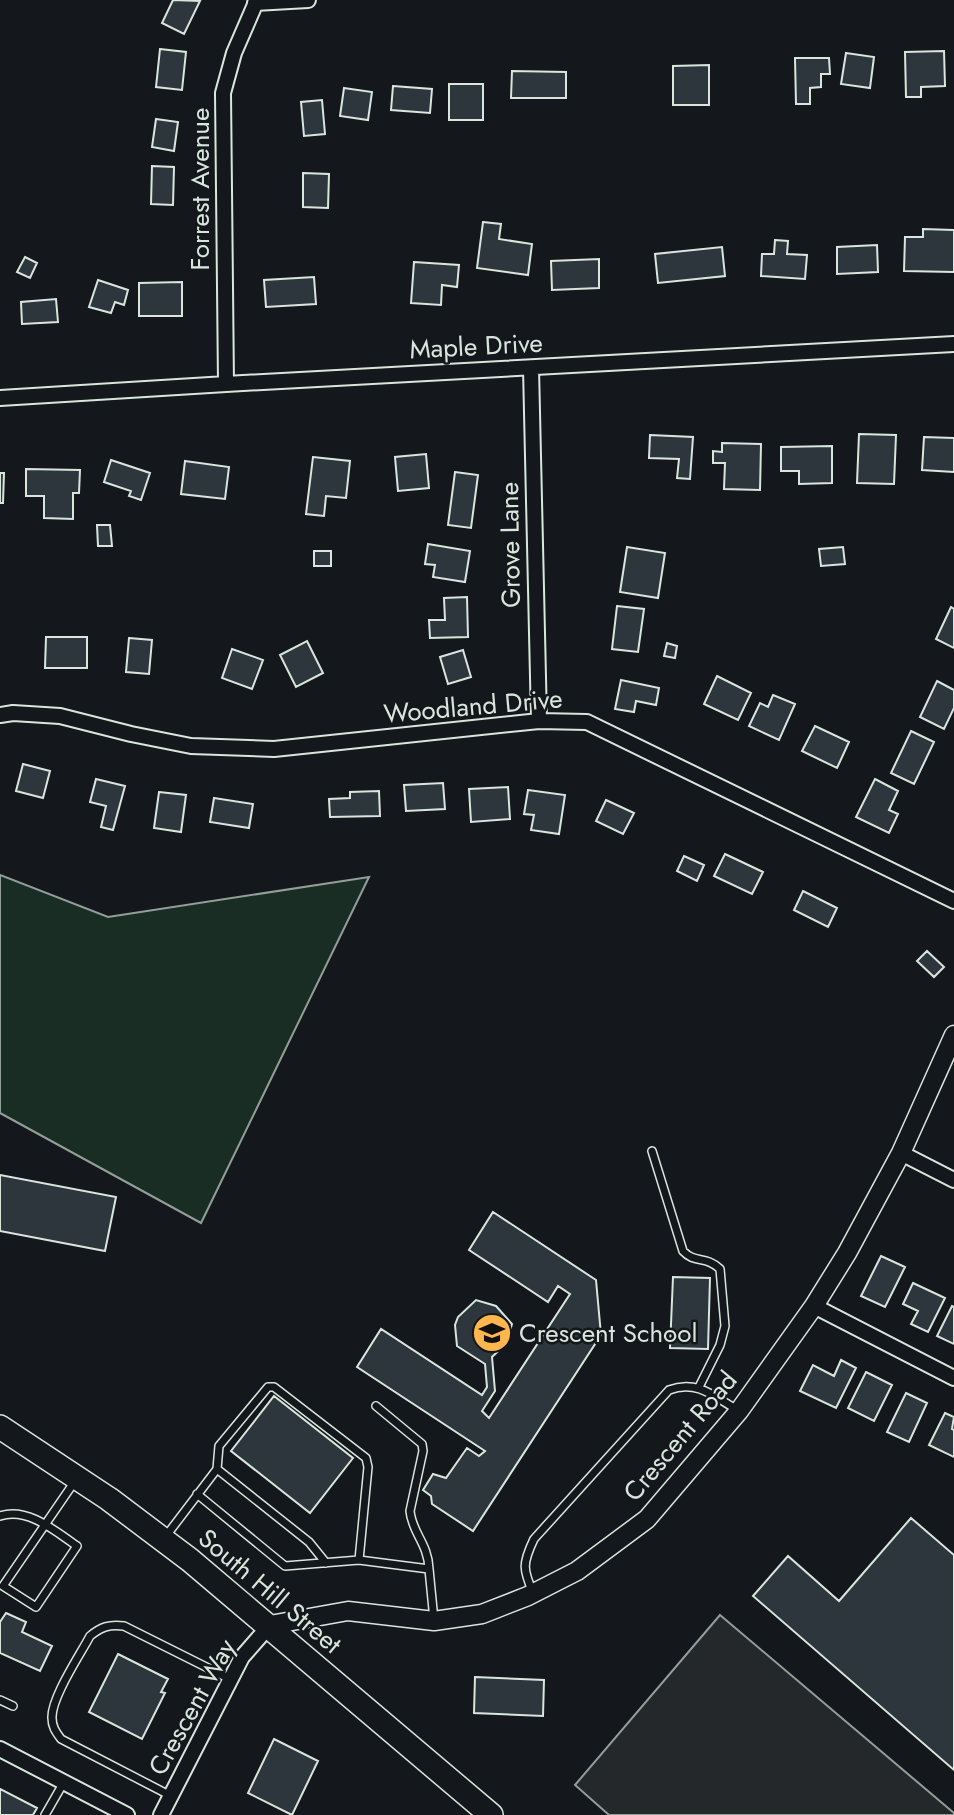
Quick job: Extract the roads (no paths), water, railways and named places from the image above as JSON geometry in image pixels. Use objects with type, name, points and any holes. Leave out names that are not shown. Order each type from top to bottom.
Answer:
[{"type":"main road","name":"South Hill Street","points":[[0,1427],[78,1477],[164,1539],[270,1625],[492,1815]]},
{"type":"street","points":[[256,2],[308,0]]},
{"type":"street","name":"Forrest Avenue","points":[[226,384],[223,93],[234,53],[256,2]]},
{"type":"street","name":"Maple Drive","points":[[0,398],[954,344]]},
{"type":"street","name":"Grove Lane","points":[[531,368],[539,721]]},
{"type":"street","name":"Woodland Drive","points":[[0,715],[13,713],[60,716],[191,746],[274,749],[539,721],[587,722],[954,901]]},
{"type":"street","name":"Crescent Road","points":[[270,1625],[348,1611],[435,1621],[482,1614],[533,1594],[577,1571],[647,1519],[739,1411],[814,1306],[847,1253],[901,1153],[954,1035]]},
{"type":"street","points":[[901,1153],[954,1180]]},
{"type":"street","points":[[814,1306],[954,1378]]},
{"type":"street","name":"Crescent Way","points":[[161,1815],[242,1657],[270,1625]]},
{"type":"street","points":[[0,1749],[127,1815]]},
{"type":"lane","points":[[652,1151],[682,1251],[689,1258],[711,1261],[720,1269],[725,1326],[720,1345],[699,1387]]},
{"type":"lane","points":[[533,1594],[524,1571],[524,1558],[534,1539],[669,1390],[683,1384],[699,1387],[739,1411]]},
{"type":"lane","points":[[164,1539],[216,1469],[219,1446],[268,1387],[274,1387],[366,1458],[368,1467],[359,1560]]},
{"type":"lane","points":[[376,1406],[422,1444],[423,1451],[410,1511],[428,1553],[435,1621]]},
{"type":"lane","points":[[216,1469],[309,1542],[326,1563]]},
{"type":"lane","points":[[0,1516],[12,1513],[32,1517],[45,1525],[77,1546],[36,1607],[2,1585],[45,1525],[78,1477]]},
{"type":"lane","points":[[197,1494],[285,1566],[359,1560],[429,1569]]},
{"type":"lane","points":[[171,1796],[61,1739],[53,1727],[51,1716],[54,1703],[90,1636],[100,1628],[112,1625],[124,1626],[230,1679]]},
{"type":"lane","points":[[0,1700],[13,1706]]},
{"type":"lane","points":[[45,1815],[64,1782]]},
{"type":"place","name":"Crescent School","points":[[492,1333]]}]
